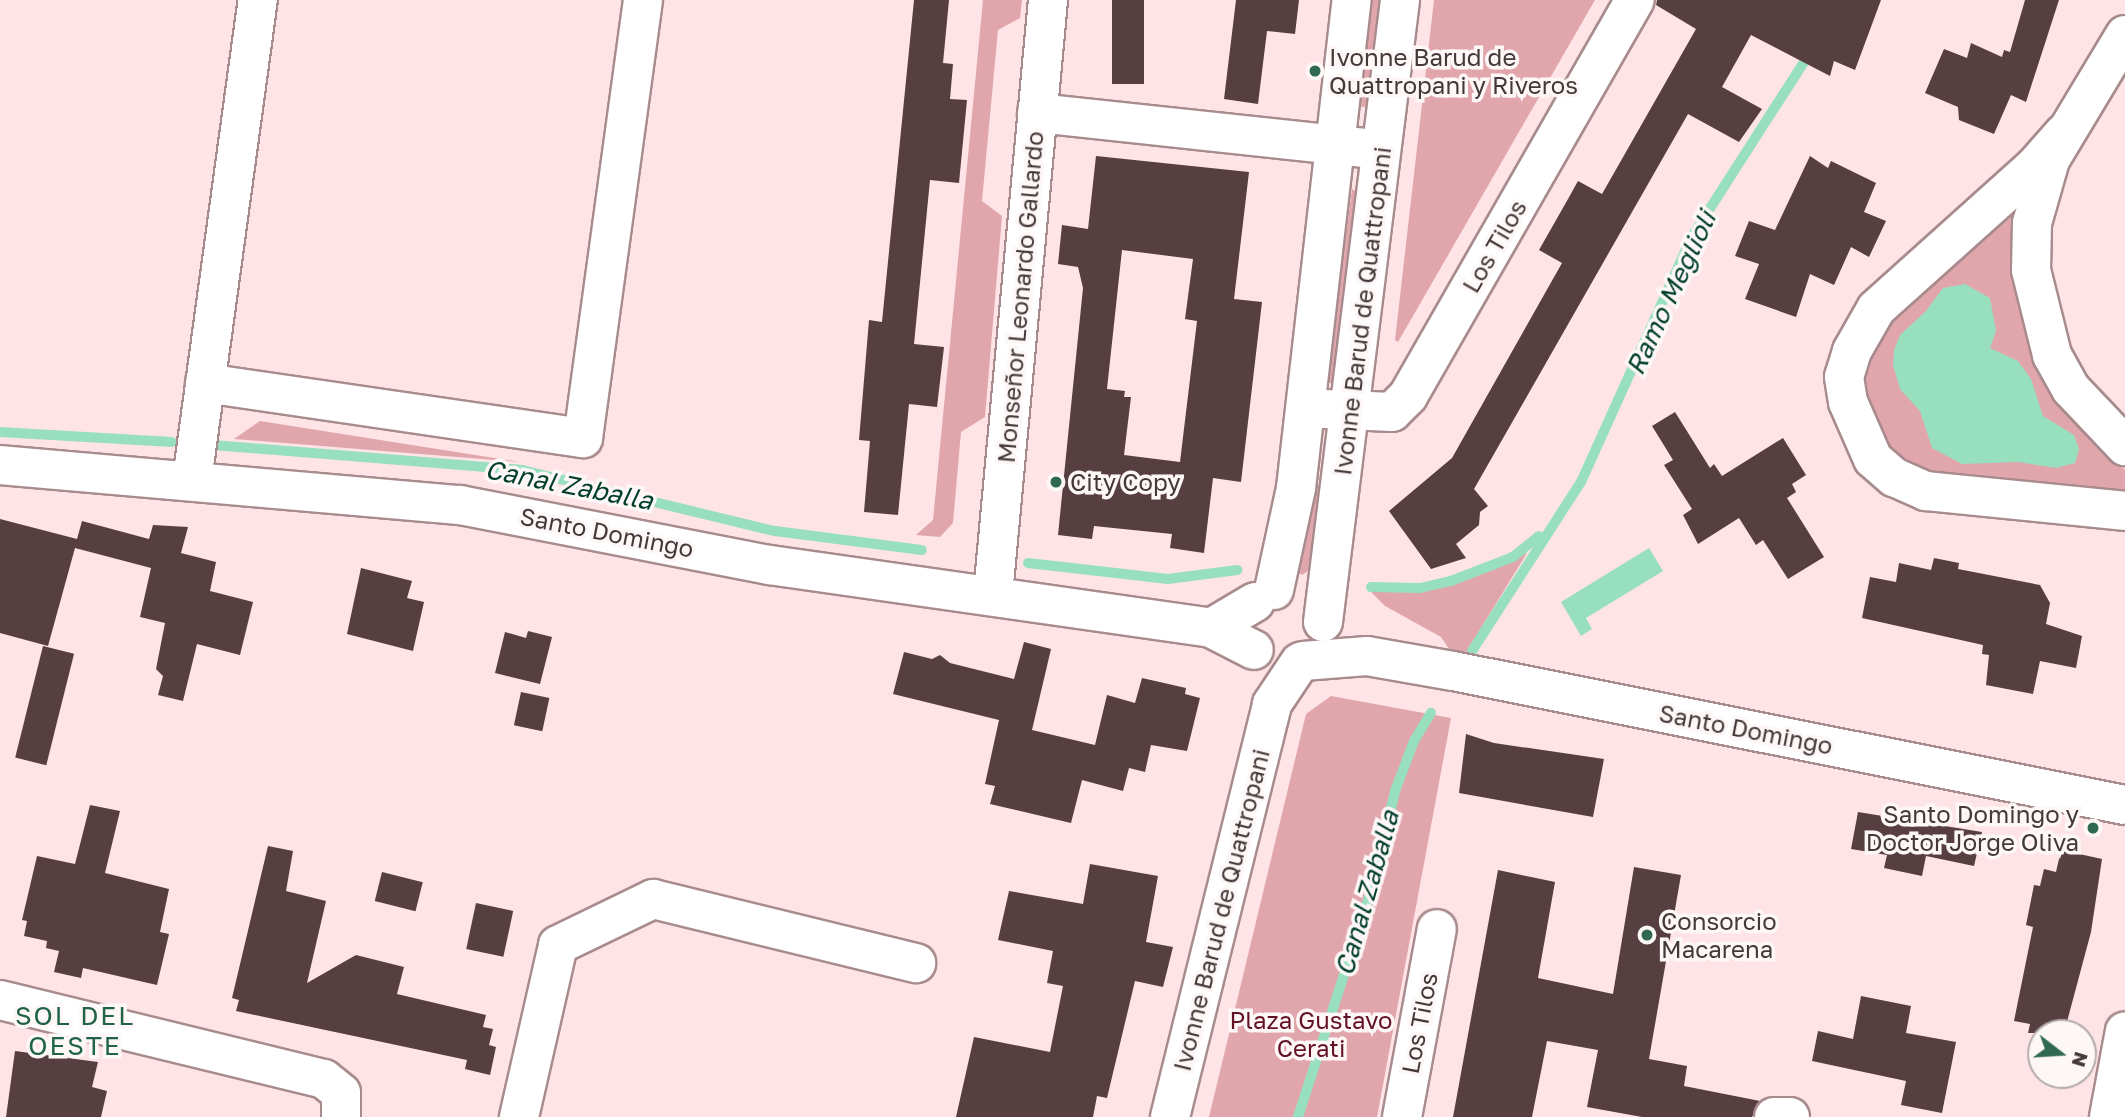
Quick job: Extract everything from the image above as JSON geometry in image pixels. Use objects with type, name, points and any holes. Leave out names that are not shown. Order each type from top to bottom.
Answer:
[{"type":"street","points":[[192,480],[258,0]]},
{"type":"street","points":[[205,383],[583,438],[643,0]]},
{"type":"street","name":"Monseñor Leonardo Gallardo","points":[[993,594],[1048,0]]},
{"type":"street","name":"Ivonne Barud de Quattropani","points":[[1265,596],[1290,528],[1352,0]]},
{"type":"street","name":"Ivonne Barud de Quattropani","points":[[1323,624],[1400,0]]},
{"type":"street","name":"Los Tilos","points":[[1305,407],[1350,412],[1392,412],[1408,396],[1635,0]]},
{"type":"street","points":[[2125,35],[2064,133],[2038,192],[2031,270],[2052,355],[2071,389],[2125,446]]},
{"type":"street","points":[[1037,113],[1382,150]]},
{"type":"street","points":[[2064,133],[2035,167],[1876,309],[1852,351],[1844,377],[1848,402],[1873,459],[1894,477],[1926,491],[2125,511]]},
{"type":"street","name":"Santo Domingo","points":[[0,466],[192,480],[460,505],[770,565],[993,594],[1211,628],[1280,658],[1367,656],[2125,805]]},
{"type":"street","points":[[1211,628],[1265,596],[1306,594],[1323,624],[1318,646],[1280,658],[1247,626],[1265,596]]},
{"type":"street","name":"Santo Domingo","points":[[1323,624],[1367,656]]},
{"type":"street","name":"Ivonne Barud de Quattropani","points":[[1170,1117],[1272,704],[1280,658]]},
{"type":"street","points":[[519,1117],[558,946],[653,900],[916,963]]},
{"type":"street","name":"Los Tilos","points":[[1402,1117],[1437,929]]},
{"type":"street","points":[[0,1000],[324,1079],[341,1093],[341,1117]]},
{"type":"street","points":[[2109,1117],[2125,1031]]},
{"type":"green space","points":[[983,0],[1022,0],[1020,18],[998,30],[982,201],[1002,216],[985,417],[961,432],[953,523],[940,537],[916,535],[933,520]]},
{"type":"green space","points":[[1367,0],[1384,0],[1370,104],[1364,107],[1359,106]]},
{"type":"green space","points":[[1434,0],[1595,0],[1398,342],[1395,340]]},
{"type":"green space","points":[[1352,189],[1359,193],[1335,383],[1331,383],[1327,382]]},
{"type":"green space","points":[[2006,210],[2016,219],[2013,284],[2032,348],[2097,443],[2125,470],[2125,493],[1928,479],[1890,452],[1868,416],[1862,380],[1867,360],[1895,315]]},
{"type":"green space","points":[[260,421],[520,462],[234,439]]},
{"type":"green space","points":[[1315,485],[1322,488],[1311,569],[1302,575],[1296,571]]},
{"type":"green space","points":[[1527,553],[1459,664],[1441,637],[1385,606],[1370,591],[1419,592],[1442,587]]},
{"type":"green space","name":"Plaza Gustavo Cerati","points":[[1331,696],[1451,718],[1377,1117],[1209,1117],[1306,714]]},
{"type":"shaded area","points":[[1965,284],[1990,298],[1996,331],[1990,348],[2018,361],[2031,379],[2043,416],[2074,435],[2079,449],[2075,463],[2056,468],[2018,462],[1962,464],[1932,448],[1920,411],[1900,389],[1893,365],[1894,350],[1900,335],[1926,311],[1943,288]]},
{"type":"shaded area","points":[[1649,548],[1663,571],[1586,618],[1592,629],[1581,636],[1561,602]]},
{"type":"building","points":[[914,0],[949,0],[943,63],[953,64],[950,99],[967,100],[959,183],[930,180],[914,344],[944,347],[937,407],[909,404],[898,515],[864,512],[870,441],[859,440],[869,320],[882,322]]},
{"type":"building","points":[[1112,0],[1144,0],[1144,84],[1112,84]]},
{"type":"building","points":[[1236,0],[1299,0],[1295,34],[1267,31],[1258,104],[1224,99]]},
{"type":"building","points":[[1657,0],[1881,0],[1855,70],[1834,61],[1830,76],[1751,35],[1722,87],[1762,109],[1739,142],[1688,114],[1474,489],[1488,506],[1480,512],[1479,525],[1456,544],[1466,558],[1431,569],[1389,511],[1452,458],[1562,263],[1539,250],[1578,181],[1602,194],[1696,29],[1656,5]]},
{"type":"building","points":[[2025,0],[2059,0],[2026,102],[2011,95],[1994,134],[1959,120],[1958,107],[1925,93],[1944,49],[1967,58],[1971,43],[2002,57],[2004,50],[2010,52]]},
{"type":"building","points":[[1096,156],[1249,172],[1234,299],[1262,302],[1241,482],[1213,478],[1204,553],[1170,548],[1172,534],[1094,526],[1092,539],[1058,535],[1083,288],[1078,267],[1058,264],[1062,225],[1088,229]],"holes":[[[1122,250],[1193,259],[1185,319],[1197,321],[1180,462],[1124,455],[1131,397],[1124,397],[1125,391],[1107,389]]]},
{"type":"building","points":[[1810,156],[1828,168],[1831,161],[1876,183],[1864,212],[1886,221],[1869,257],[1851,247],[1834,285],[1810,274],[1796,317],[1745,299],[1759,264],[1735,256],[1749,221],[1775,230]]},
{"type":"building","points":[[1675,412],[1710,468],[1714,464],[1722,476],[1783,438],[1806,475],[1792,484],[1796,492],[1787,498],[1824,557],[1788,579],[1763,540],[1756,545],[1739,518],[1698,544],[1683,515],[1692,509],[1664,465],[1673,460],[1652,426]]},
{"type":"building","points":[[0,519],[77,539],[82,521],[149,539],[153,525],[188,527],[181,553],[216,562],[210,591],[253,602],[240,655],[197,644],[183,701],[158,695],[163,676],[156,669],[165,623],[140,617],[151,568],[75,548],[48,646],[0,633]]},
{"type":"building","points":[[1934,558],[1959,563],[1958,569],[2040,585],[2050,603],[2046,624],[2082,636],[2076,668],[2040,661],[2033,694],[1986,685],[1989,655],[1982,654],[1983,645],[1862,618],[1870,577],[1896,582],[1899,563],[1931,570]]},
{"type":"building","points":[[361,568],[412,581],[407,598],[424,602],[413,651],[347,634]]},
{"type":"building","points":[[528,631],[552,637],[540,684],[495,673],[505,632],[526,638]]},
{"type":"building","points":[[1024,642],[1051,649],[1032,730],[1095,745],[1107,695],[1135,703],[1142,678],[1186,688],[1185,694],[1200,698],[1187,751],[1151,745],[1145,772],[1129,768],[1123,791],[1082,780],[1071,823],[990,804],[995,786],[985,784],[999,720],[893,694],[904,652],[932,659],[940,655],[950,663],[1014,679]]},
{"type":"building","points":[[43,646],[74,654],[46,765],[15,758]]},
{"type":"building","points":[[521,692],[549,698],[542,731],[514,725]]},
{"type":"building","points":[[1466,734],[1494,743],[1604,759],[1593,817],[1459,793]]},
{"type":"building","points":[[90,805],[120,811],[105,873],[169,889],[160,932],[169,934],[157,985],[83,968],[81,978],[54,972],[59,951],[46,948],[47,941],[24,936],[27,921],[22,920],[37,856],[75,864]]},
{"type":"building","points":[[1858,812],[1982,832],[1974,866],[1926,856],[1922,876],[1884,868],[1887,855],[1851,849]]},
{"type":"building","points":[[268,846],[293,851],[286,891],[326,901],[307,983],[356,955],[404,967],[397,994],[486,1015],[483,1027],[493,1029],[489,1045],[496,1047],[490,1075],[465,1069],[467,1060],[236,1011],[239,1000],[232,998]]},
{"type":"building","points":[[2061,850],[2102,859],[2091,932],[2068,1019],[2027,1019],[2027,1023],[2014,1021],[2033,927],[2026,925],[2034,885],[2040,886],[2044,869],[2056,872]]},
{"type":"building","points":[[1090,864],[1158,876],[1146,942],[1173,947],[1163,987],[1135,981],[1107,1098],[1097,1096],[1093,1117],[956,1117],[974,1037],[1050,1052],[1063,986],[1047,983],[1053,951],[998,940],[1009,891],[1083,904]]},
{"type":"building","points":[[1634,867],[1681,875],[1649,1059],[1687,1066],[1684,1086],[1760,1101],[1752,1117],[1642,1117],[1587,1107],[1598,1050],[1547,1041],[1532,1117],[1453,1117],[1498,870],[1555,882],[1538,978],[1613,994]]},
{"type":"building","points":[[382,872],[423,882],[415,911],[375,901]]},
{"type":"building","points":[[476,903],[513,911],[503,957],[466,949]]},
{"type":"building","points":[[1861,996],[1911,1006],[1906,1033],[1956,1042],[1942,1113],[1901,1105],[1906,1081],[1812,1061],[1818,1031],[1853,1039]]},
{"type":"building","points":[[15,1051],[98,1062],[92,1087],[107,1091],[101,1117],[6,1117]]},
{"type":"waterway","name":"Ramo Meglioli","points":[[1472,651],[1581,482],[1691,238],[1811,51]]},
{"type":"waterway","name":"Canal Zaballa","points":[[0,432],[172,442]]},
{"type":"waterway","name":"Canal Zaballa","points":[[213,445],[522,470],[775,531],[922,550]]},
{"type":"waterway","name":"Canal Zaballa","points":[[1371,587],[1420,588],[1451,581],[1513,557],[1539,536]]},
{"type":"waterway","name":"Canal Zaballa","points":[[1028,563],[1168,579],[1237,570]]},
{"type":"waterway","name":"Canal Zaballa","points":[[1298,1117],[1373,885],[1395,791],[1414,741],[1431,713]]},
{"type":"place","name":"Ivonne Barud de Quattropani y Riveros","points":[[1315,71]]},
{"type":"place","name":"City Copy","points":[[1056,482]]},
{"type":"place","name":"Santo Domingo y Doctor Jorge Oliva","points":[[2093,828]]},
{"type":"place","name":"Consorcio Macarena","points":[[1647,935]]},
{"type":"district","name":"SOL DEL OESTE","points":[[75,1031]]}]
